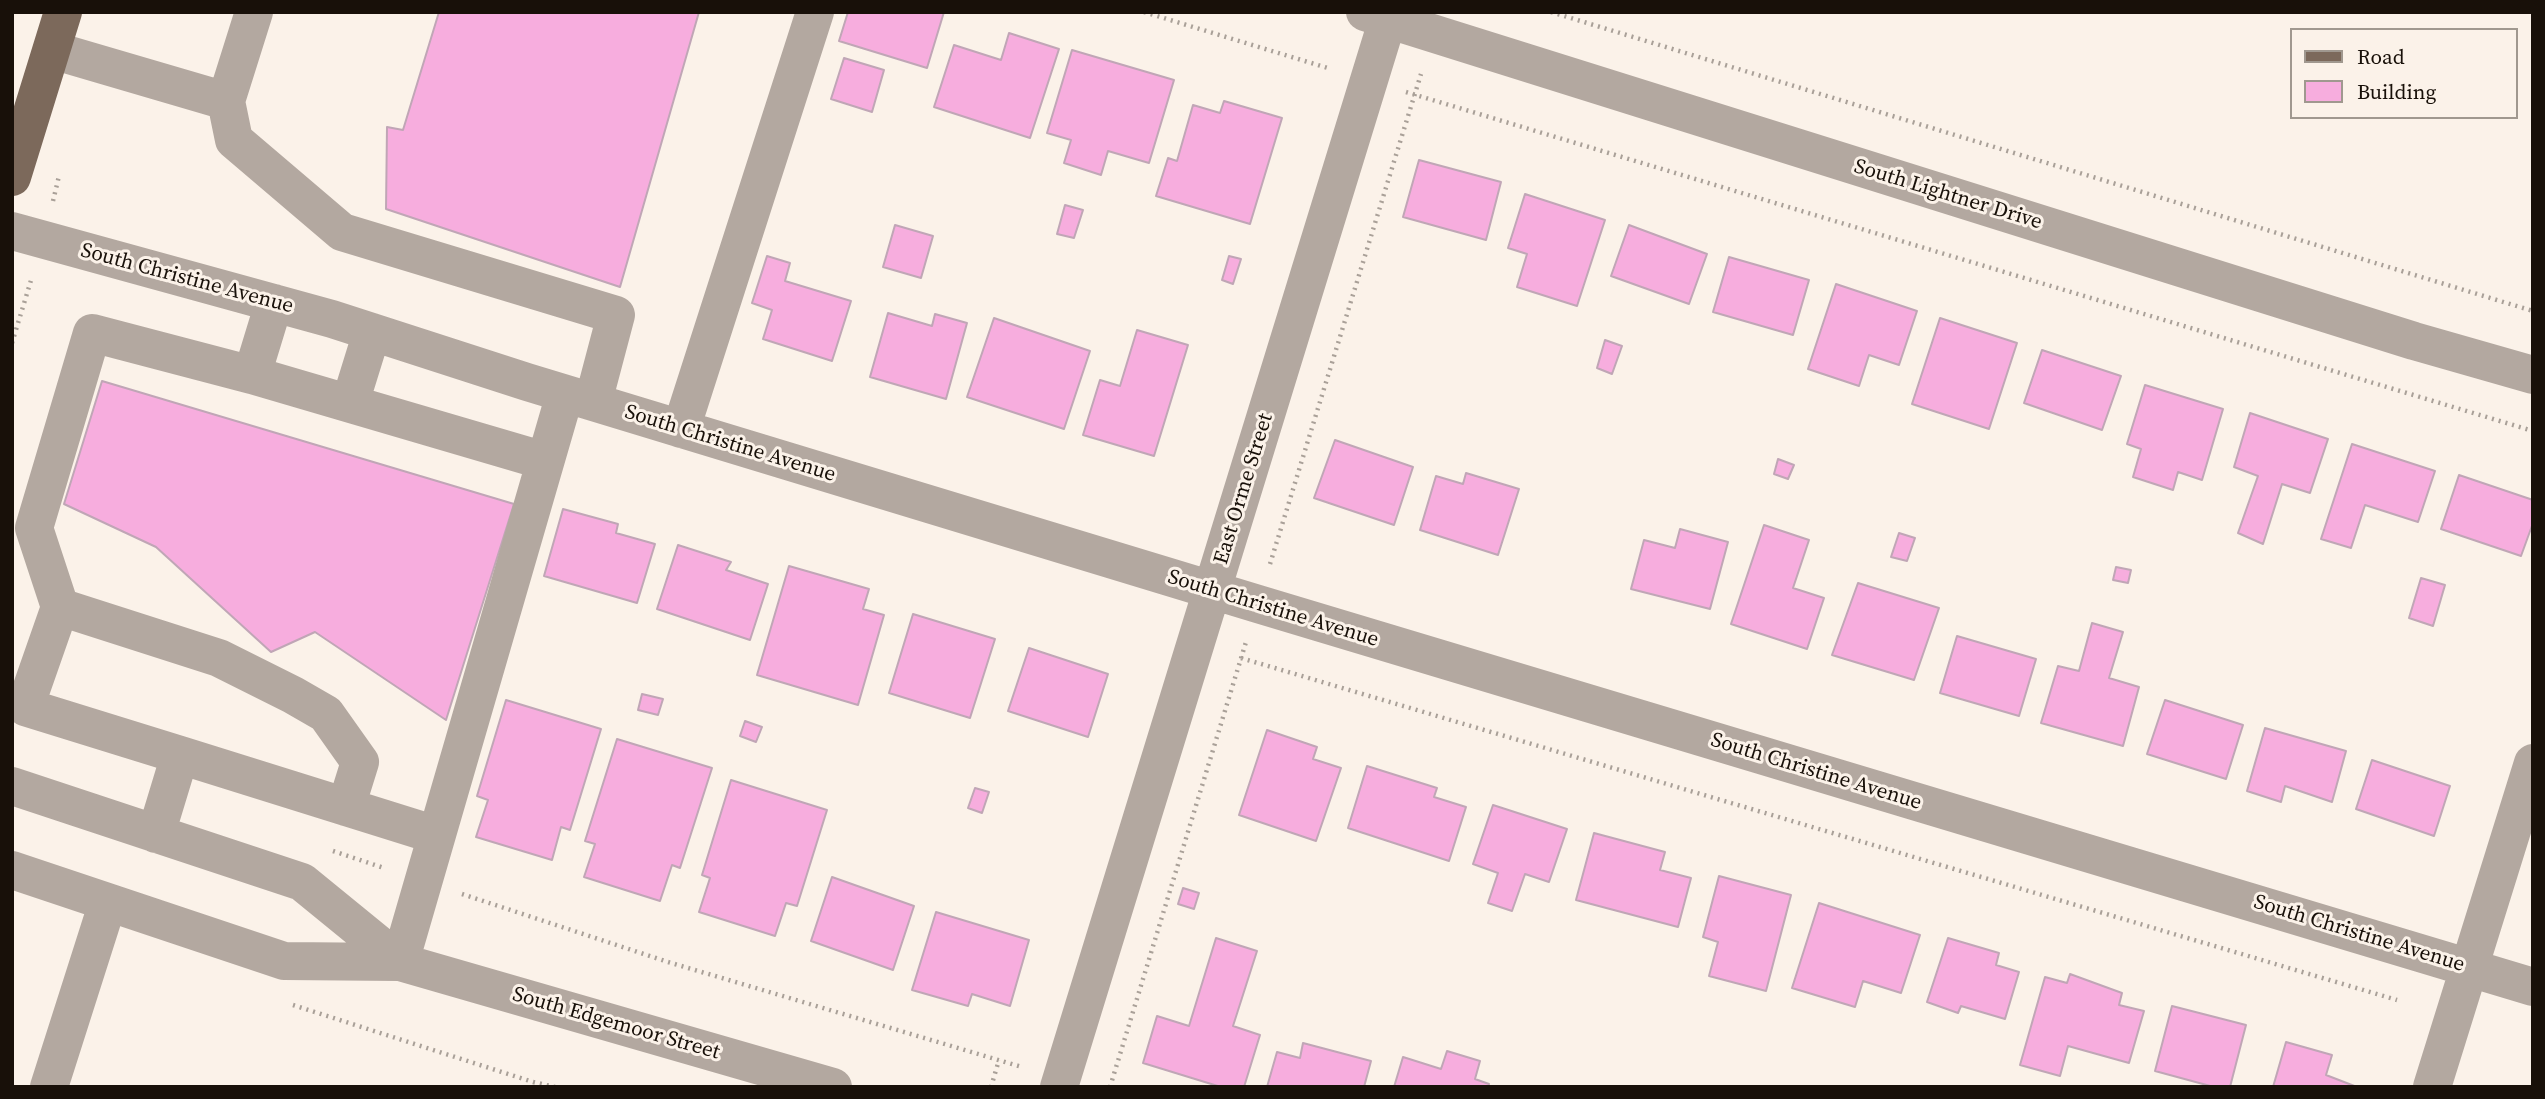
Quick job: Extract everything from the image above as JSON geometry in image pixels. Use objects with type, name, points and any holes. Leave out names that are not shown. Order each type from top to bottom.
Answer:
[{"type":"main road","points":[[12,177],[63,12]]},
{"type":"street","points":[[254,12],[226,101],[234,140],[342,232],[616,315],[579,398],[545,461],[400,962]]},
{"type":"street","points":[[681,429],[815,12]]},
{"type":"street","name":"East Orme Street","points":[[1060,1083],[1369,81],[1381,15]]},
{"type":"street","name":"South Lightner Drive","points":[[1381,15],[1433,34],[2414,341],[2533,375]]},
{"type":"street","points":[[52,50],[226,101]]},
{"type":"street","name":"South Christine Avenue","points":[[12,231],[372,332],[579,398],[1258,604],[2533,987]]},
{"type":"street","points":[[252,375],[274,303]]},
{"type":"street","points":[[350,403],[372,332]]},
{"type":"street","points":[[436,835],[25,707],[60,607],[34,528],[92,333],[252,375],[545,461]]},
{"type":"street","points":[[60,607],[219,658],[326,714],[360,762],[346,807]]},
{"type":"street","points":[[156,834],[180,755]]},
{"type":"street","points":[[2432,1087],[2533,763]]},
{"type":"street","name":"South Edgemoor Street","points":[[12,786],[302,882],[400,962]]},
{"type":"street","name":"South Edgemoor Street","points":[[12,870],[284,961],[400,962],[833,1087]]},
{"type":"street","points":[[49,1087],[108,902]]},
{"type":"path","points":[[1144,12],[2533,431]]},
{"type":"path","points":[[1551,12],[2533,311]]},
{"type":"path","points":[[1110,1087],[1433,34]]},
{"type":"path","points":[[1241,659],[2397,1000]]},
{"type":"path","points":[[320,847],[668,962],[999,1060],[1060,1083]]},
{"type":"path","points":[[991,1087],[999,1060]]},
{"type":"building","points":[[439,12],[699,12],[620,287],[386,209],[387,127],[403,130]]},
{"type":"building","points":[[848,12],[944,12],[927,68],[839,41]]},
{"type":"building","points":[[1009,33],[1059,49],[1030,138],[934,107],[954,45],[1001,60]]},
{"type":"building","points":[[1072,50],[1174,80],[1149,163],[1108,151],[1101,175],[1064,163],[1071,140],[1047,133]]},
{"type":"building","points":[[844,58],[884,70],[872,112],[831,99]]},
{"type":"building","points":[[1224,101],[1282,118],[1250,224],[1156,196],[1168,158],[1177,161],[1193,105],[1220,113]]},
{"type":"building","points":[[1419,160],[1501,182],[1486,240],[1403,217]]},
{"type":"building","points":[[1525,194],[1605,220],[1577,306],[1517,287],[1527,254],[1508,248]]},
{"type":"building","points":[[1065,205],[1083,210],[1074,238],[1057,234]]},
{"type":"building","points":[[895,225],[933,236],[921,278],[883,267]]},
{"type":"building","points":[[1629,225],[1707,254],[1689,304],[1611,276]]},
{"type":"building","points":[[767,256],[790,263],[785,281],[851,301],[832,361],[763,339],[772,310],[752,303]]},
{"type":"building","points":[[1229,256],[1241,259],[1233,284],[1222,280]]},
{"type":"building","points":[[1729,257],[1809,280],[1793,335],[1713,312]]},
{"type":"building","points":[[1836,284],[1917,311],[1899,365],[1869,355],[1859,386],[1808,369]]},
{"type":"building","points":[[888,313],[932,326],[935,314],[967,323],[946,399],[870,377]]},
{"type":"building","points":[[994,318],[1090,351],[1064,429],[967,397]]},
{"type":"building","points":[[1940,318],[2017,343],[1989,429],[1912,404]]},
{"type":"building","points":[[1137,330],[1188,345],[1154,456],[1083,435],[1100,380],[1120,386]]},
{"type":"building","points":[[1605,340],[1622,346],[1612,374],[1597,368]]},
{"type":"building","points":[[2042,350],[2121,376],[2102,430],[2024,403]]},
{"type":"building","points":[[102,381],[514,504],[446,720],[315,632],[271,652],[156,547],[64,504]]},
{"type":"building","points":[[2145,385],[2223,409],[2202,480],[2178,472],[2173,490],[2133,477],[2141,449],[2127,444]]},
{"type":"building","points":[[2250,413],[2328,439],[2310,493],[2282,484],[2263,544],[2238,533],[2258,476],[2234,467]]},
{"type":"building","points":[[1335,440],[1413,467],[1394,525],[1314,498]]},
{"type":"building","points":[[2352,444],[2435,471],[2418,522],[2365,505],[2351,548],[2321,539]]},
{"type":"building","points":[[1778,459],[1794,465],[1788,479],[1774,474]]},
{"type":"building","points":[[1466,473],[1519,489],[1498,555],[1420,530],[1436,476],[1463,484]]},
{"type":"building","points":[[2459,475],[2533,500],[2533,523],[2521,556],[2441,529]]},
{"type":"building","points":[[563,509],[618,524],[616,533],[655,544],[637,603],[544,576]]},
{"type":"building","points":[[1764,525],[1809,540],[1793,588],[1824,598],[1807,649],[1731,624]]},
{"type":"building","points":[[1680,529],[1728,542],[1710,609],[1631,589],[1644,540],[1675,548]]},
{"type":"building","points":[[1899,533],[1915,538],[1907,561],[1891,557]]},
{"type":"building","points":[[678,545],[731,562],[726,570],[768,584],[750,640],[657,609]]},
{"type":"building","points":[[789,566],[869,589],[863,609],[884,615],[858,705],[757,675]]},
{"type":"building","points":[[2116,567],[2131,570],[2128,583],[2113,580]]},
{"type":"building","points":[[2421,578],[2445,585],[2433,626],[2409,618]]},
{"type":"building","points":[[1858,583],[1939,608],[1914,680],[1832,655]]},
{"type":"building","points":[[913,614],[995,639],[970,718],[889,693]]},
{"type":"building","points":[[2092,623],[2123,632],[2109,678],[2139,687],[2123,746],[2041,723],[2058,666],[2079,671]]},
{"type":"building","points":[[1957,636],[2036,659],[2019,716],[1940,693]]},
{"type":"building","points":[[1029,648],[1108,674],[1088,737],[1008,711]]},
{"type":"building","points":[[642,694],[663,699],[658,715],[638,710]]},
{"type":"building","points":[[506,700],[601,729],[570,830],[561,827],[552,860],[476,837],[488,800],[477,796]]},
{"type":"building","points":[[2165,700],[2243,725],[2226,779],[2147,754]]},
{"type":"building","points":[[745,721],[762,727],[756,742],[740,736]]},
{"type":"building","points":[[2265,728],[2346,751],[2332,802],[2285,786],[2281,802],[2247,791]]},
{"type":"building","points":[[1267,730],[1317,747],[1313,759],[1341,768],[1316,841],[1239,815]]},
{"type":"building","points":[[617,739],[712,768],[680,868],[672,865],[660,901],[584,877],[595,844],[585,841]]},
{"type":"building","points":[[2372,760],[2450,786],[2434,836],[2356,809]]},
{"type":"building","points":[[1367,766],[1437,788],[1434,797],[1466,807],[1449,861],[1348,828]]},
{"type":"building","points":[[731,780],[827,810],[797,906],[786,903],[775,936],[699,912],[710,878],[702,875]]},
{"type":"building","points":[[975,788],[989,792],[982,813],[968,808]]},
{"type":"building","points":[[1493,805],[1567,829],[1549,882],[1525,874],[1512,911],[1488,903],[1498,873],[1473,864]]},
{"type":"building","points":[[1594,833],[1665,852],[1660,870],[1691,878],[1678,927],[1576,900]]},
{"type":"building","points":[[1719,876],[1791,895],[1766,991],[1709,976],[1718,942],[1703,937]]},
{"type":"building","points":[[832,877],[914,906],[893,970],[811,941]]},
{"type":"building","points":[[1183,888],[1199,893],[1194,909],[1178,904]]},
{"type":"building","points":[[1819,903],[1920,935],[1901,993],[1863,981],[1855,1007],[1792,988]]},
{"type":"building","points":[[936,912],[1029,940],[1010,1006],[972,994],[968,1006],[912,990]]},
{"type":"building","points":[[1216,938],[1257,951],[1233,1026],[1260,1035],[1244,1087],[1221,1087],[1143,1063],[1157,1016],[1189,1026]]},
{"type":"building","points":[[1948,938],[1999,953],[1996,965],[2019,972],[2005,1019],[1961,1006],[1958,1013],[1927,1002]]},
{"type":"building","points":[[2070,974],[2122,993],[2119,1005],[2144,1011],[2129,1063],[2068,1046],[2060,1076],[2020,1065],[2045,977],[2067,983]]},
{"type":"building","points":[[2172,1006],[2246,1025],[2230,1087],[2214,1087],[2155,1071]]},
{"type":"building","points":[[2286,1042],[2332,1055],[2326,1075],[2357,1087],[2273,1087]]},
{"type":"building","points":[[1303,1043],[1371,1061],[1364,1087],[1267,1087],[1277,1052],[1300,1058]]},
{"type":"building","points":[[1447,1051],[1480,1061],[1475,1079],[1489,1084],[1488,1087],[1394,1087],[1403,1057],[1441,1069]]}]
